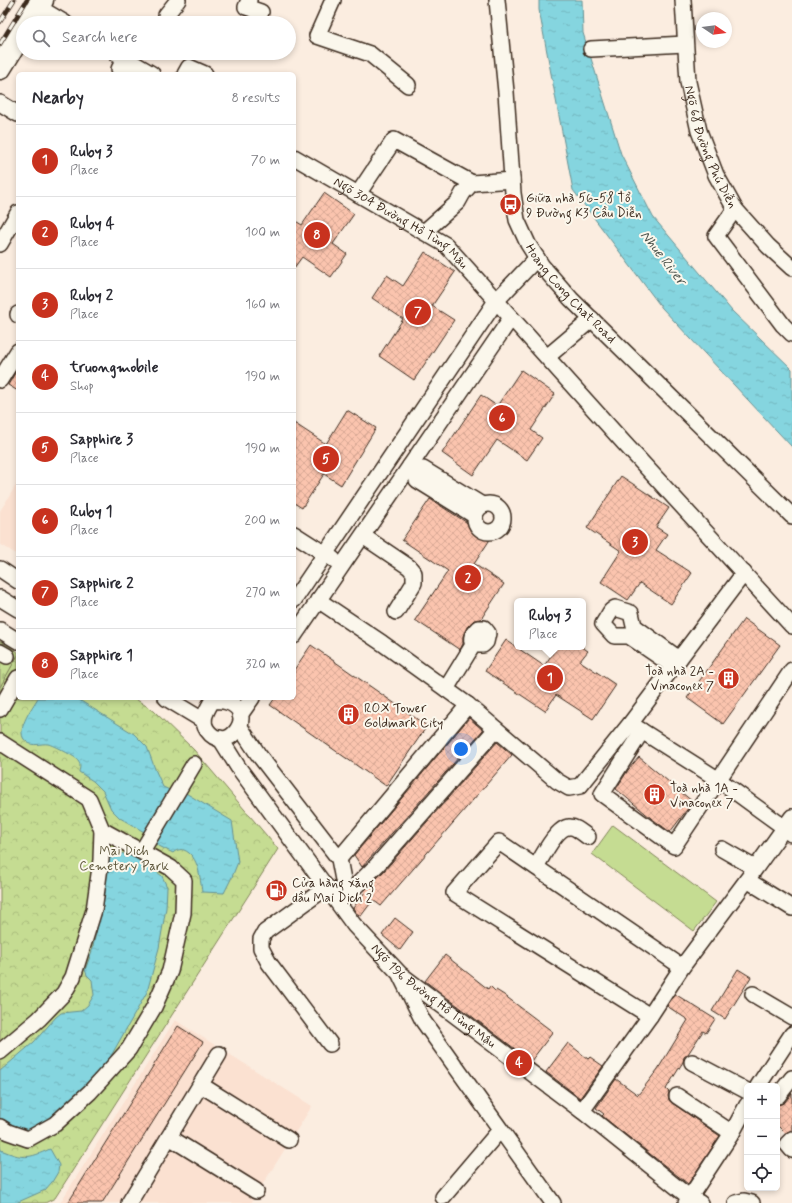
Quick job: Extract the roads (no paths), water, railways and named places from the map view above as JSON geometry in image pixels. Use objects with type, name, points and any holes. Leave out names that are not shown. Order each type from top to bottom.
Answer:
[{"type":"highway","points":[[0,68],[16,42]]},
{"type":"street","points":[[166,15],[178,0]]},
{"type":"street","points":[[249,0],[246,7],[261,12],[260,16]]},
{"type":"street","points":[[333,0],[317,36],[370,54],[408,85]]},
{"type":"street","name":"Hoang Cong Chat Road","points":[[497,0],[512,180],[517,220],[528,244],[542,266],[571,298],[792,516]]},
{"type":"street","name":"Ngõ 68 Đường Phú Diễn","points":[[683,0],[688,82],[699,131],[716,175],[735,209],[716,236],[783,325],[792,334]]},
{"type":"street","points":[[34,7],[51,16]]},
{"type":"street","points":[[591,49],[685,44]]},
{"type":"street","points":[[122,64],[146,72]]},
{"type":"street","points":[[186,72],[189,67],[200,72]]},
{"type":"street","points":[[0,103],[16,113]]},
{"type":"street","points":[[358,194],[394,140],[472,183],[512,180]]},
{"type":"street","name":"Ngõ 304 Đường Hồ Tùng Mậu","points":[[296,158],[446,245],[792,626]]},
{"type":"street","points":[[424,232],[458,202],[472,183]]},
{"type":"street","points":[[735,209],[768,246],[792,268]]},
{"type":"street","points":[[0,244],[16,216]]},
{"type":"street","points":[[296,597],[496,301],[538,258]]},
{"type":"street","points":[[296,633],[362,536],[412,468],[436,428],[511,318]]},
{"type":"street","points":[[547,357],[592,319]]},
{"type":"street","points":[[0,380],[16,354]]},
{"type":"street","points":[[418,417],[436,428]]},
{"type":"street","points":[[412,468],[424,469],[479,511]]},
{"type":"street","points":[[296,535],[342,565]]},
{"type":"street","points":[[362,536],[409,566],[414,573],[414,583],[396,612]]},
{"type":"street","points":[[0,570],[16,580]]},
{"type":"street","points":[[744,573],[676,663],[636,728],[602,794],[674,846],[792,670]]},
{"type":"street","points":[[0,598],[16,608]]},
{"type":"street","points":[[318,600],[382,643],[468,705],[557,782],[569,788],[580,786],[636,728]]},
{"type":"street","points":[[615,608],[631,613],[634,626],[676,663],[629,636],[614,636],[603,624],[611,611],[615,608]]},
{"type":"street","points":[[0,630],[16,640]]},
{"type":"street","points":[[446,689],[474,645]]},
{"type":"street","points":[[0,709],[16,681]]},
{"type":"street","points":[[169,700],[204,721]]},
{"type":"street","points":[[251,700],[240,721],[235,734],[228,738],[220,738],[212,735],[206,729],[204,721],[205,713],[218,700],[233,704],[239,711],[240,721],[258,754],[339,859],[344,885],[339,903]]},
{"type":"street","points":[[339,859],[468,705]]},
{"type":"street","points":[[582,1111],[650,1016],[682,967],[755,868],[790,826],[636,728]]},
{"type":"street","points":[[339,903],[377,865],[496,729]]},
{"type":"street","name":"Ngõ 196 Đường Hồ Tùng Mậu","points":[[220,738],[238,767],[354,925],[400,974],[582,1111],[693,1201]]},
{"type":"street","points":[[0,742],[89,799],[102,830],[101,860],[94,910],[73,977],[64,993],[39,1019],[0,1052]]},
{"type":"street","points":[[142,852],[194,764]]},
{"type":"street","points":[[536,867],[557,834],[564,828],[570,826],[588,837]]},
{"type":"street","points":[[0,1127],[8,1132],[28,1139],[55,1124],[90,1092],[129,1049],[154,1008],[170,971],[183,913],[184,880],[171,868],[102,830]]},
{"type":"street","points":[[650,1016],[454,893],[499,842],[682,967]]},
{"type":"street","points":[[722,849],[755,868]]},
{"type":"street","points":[[747,880],[792,908]]},
{"type":"street","points":[[327,887],[265,932],[261,939],[261,948],[270,963],[330,1044]]},
{"type":"street","points":[[400,974],[423,1021],[553,1203]]},
{"type":"street","points":[[752,994],[792,1017]]},
{"type":"street","points":[[760,1083],[792,1034]]},
{"type":"street","points":[[129,1203],[219,1054]]},
{"type":"street","points":[[692,1062],[744,1089]]},
{"type":"street","points":[[780,1093],[792,1078]]},
{"type":"street","points":[[201,1085],[289,1140]]},
{"type":"street","points":[[677,1096],[732,1133]]},
{"type":"street","points":[[693,1201],[744,1111]]},
{"type":"street","points":[[443,1197],[500,1130]]},
{"type":"street","points":[[169,1137],[256,1191]]},
{"type":"street","points":[[792,1139],[787,1144],[792,1150]]},
{"type":"street","points":[[736,1203],[744,1201],[752,1203]]},
{"type":"water","name":"Nhue River","points":[[539,0],[582,0],[583,33],[621,154],[653,217],[732,311],[792,369],[792,447],[662,308],[573,190],[539,10]]},
{"type":"water","points":[[37,700],[79,700],[134,734],[147,747],[163,787],[172,791],[146,833],[120,818],[111,809],[103,791],[93,781],[79,772],[80,764],[76,758],[51,745],[32,744],[23,738],[23,727],[28,714]]},
{"type":"water","points":[[184,792],[232,821],[238,862],[224,893],[202,892],[196,862],[189,853],[184,850],[177,850],[173,853],[153,843]]},
{"type":"water","points":[[114,851],[134,857],[149,866],[162,876],[167,887],[166,908],[159,948],[147,992],[107,1063],[63,1108],[28,1133],[14,1129],[0,1118],[0,1071],[34,1042],[56,1017],[61,1013],[81,1011],[88,1005],[94,995],[92,980],[87,975],[85,970],[92,951],[105,893],[104,878],[107,857]]},
{"type":"water","points":[[0,1146],[1,1150],[26,1157],[36,1155],[50,1149],[59,1165],[58,1172],[45,1190],[16,1203],[0,1203]]},
{"type":"railway","points":[[0,22],[14,0]]},
{"type":"railway","points":[[17,16],[27,0]]},
{"type":"railway","points":[[0,44],[16,18]]},
{"type":"place","name":"Giữa nhà 56-58 Tổ 9 Đường K3 Cầu Diễn","points":[[510,205]]},
{"type":"place","name":"Sapphire 1","points":[[317,235]]},
{"type":"place","name":"Sapphire 2","points":[[418,312]]},
{"type":"place","name":"Ruby 1","points":[[502,418]]},
{"type":"place","name":"Sapphire 3","points":[[326,459]]},
{"type":"place","name":"Ruby 2","points":[[635,542]]},
{"type":"place","name":"Ruby 4","points":[[468,578]]},
{"type":"place","name":"Ruby 3","points":[[550,678]]},
{"type":"place","name":"Toà nhà 2A - Vinaconex 7","points":[[729,678]]},
{"type":"place","name":"ROX Tower Goldmark City","points":[[349,715]]},
{"type":"place","name":"Toà nhà 1A - Vinaconex 7","points":[[654,795]]},
{"type":"place","name":"Cửa hàng xăng dầu Mai Dịch 2","points":[[277,890]]},
{"type":"place","name":"truongmobile","points":[[519,1063]]},
{"type":"park label","name":"Mai Dich Cemetery Park","points":[[124,858]]}]
